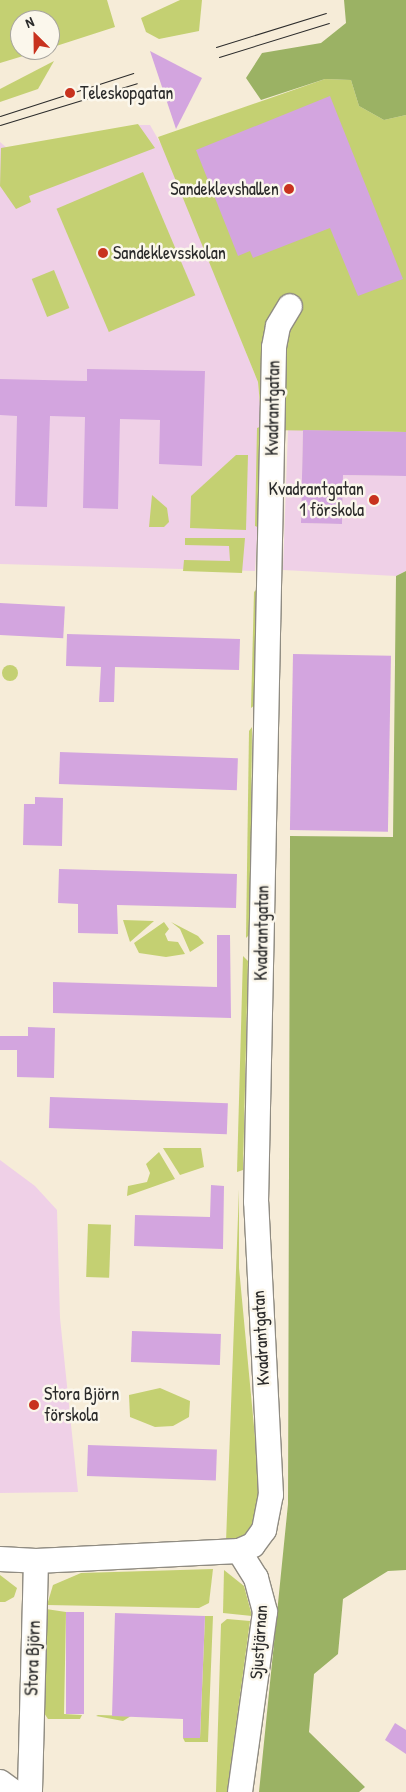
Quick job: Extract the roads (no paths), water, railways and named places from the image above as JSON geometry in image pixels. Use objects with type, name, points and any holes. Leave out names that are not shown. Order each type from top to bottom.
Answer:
[{"type":"street","name":"Kvadrantgatan","points":[[240,1551],[253,1545],[264,1530],[271,1495],[256,1202],[274,347],[280,320],[290,306]]},
{"type":"street","points":[[0,1559],[36,1561],[240,1551]]},
{"type":"street","name":"Sjustjärnan","points":[[240,1551],[256,1578],[265,1612],[240,1792]]},
{"type":"street","name":"Stora Björn","points":[[30,1792],[36,1561]]},
{"type":"street","points":[[0,1782],[14,1792]]},
{"type":"tram line","points":[[216,47],[326,13]]},
{"type":"tram line","points":[[219,57],[329,23]]},
{"type":"tram line","points":[[0,116],[133,73]]},
{"type":"tram line","points":[[0,125],[137,83]]},
{"type":"place","name":"Teleskopgatan","points":[[70,93]]},
{"type":"place","name":"Sandeklevshallen","points":[[289,189]]},
{"type":"place","name":"Sandeklevsskolan","points":[[103,253]]},
{"type":"place","name":"Kvadrantgatan 1 förskola","points":[[374,500]]},
{"type":"place","name":"Stora Björn förskola","points":[[34,1405]]}]
